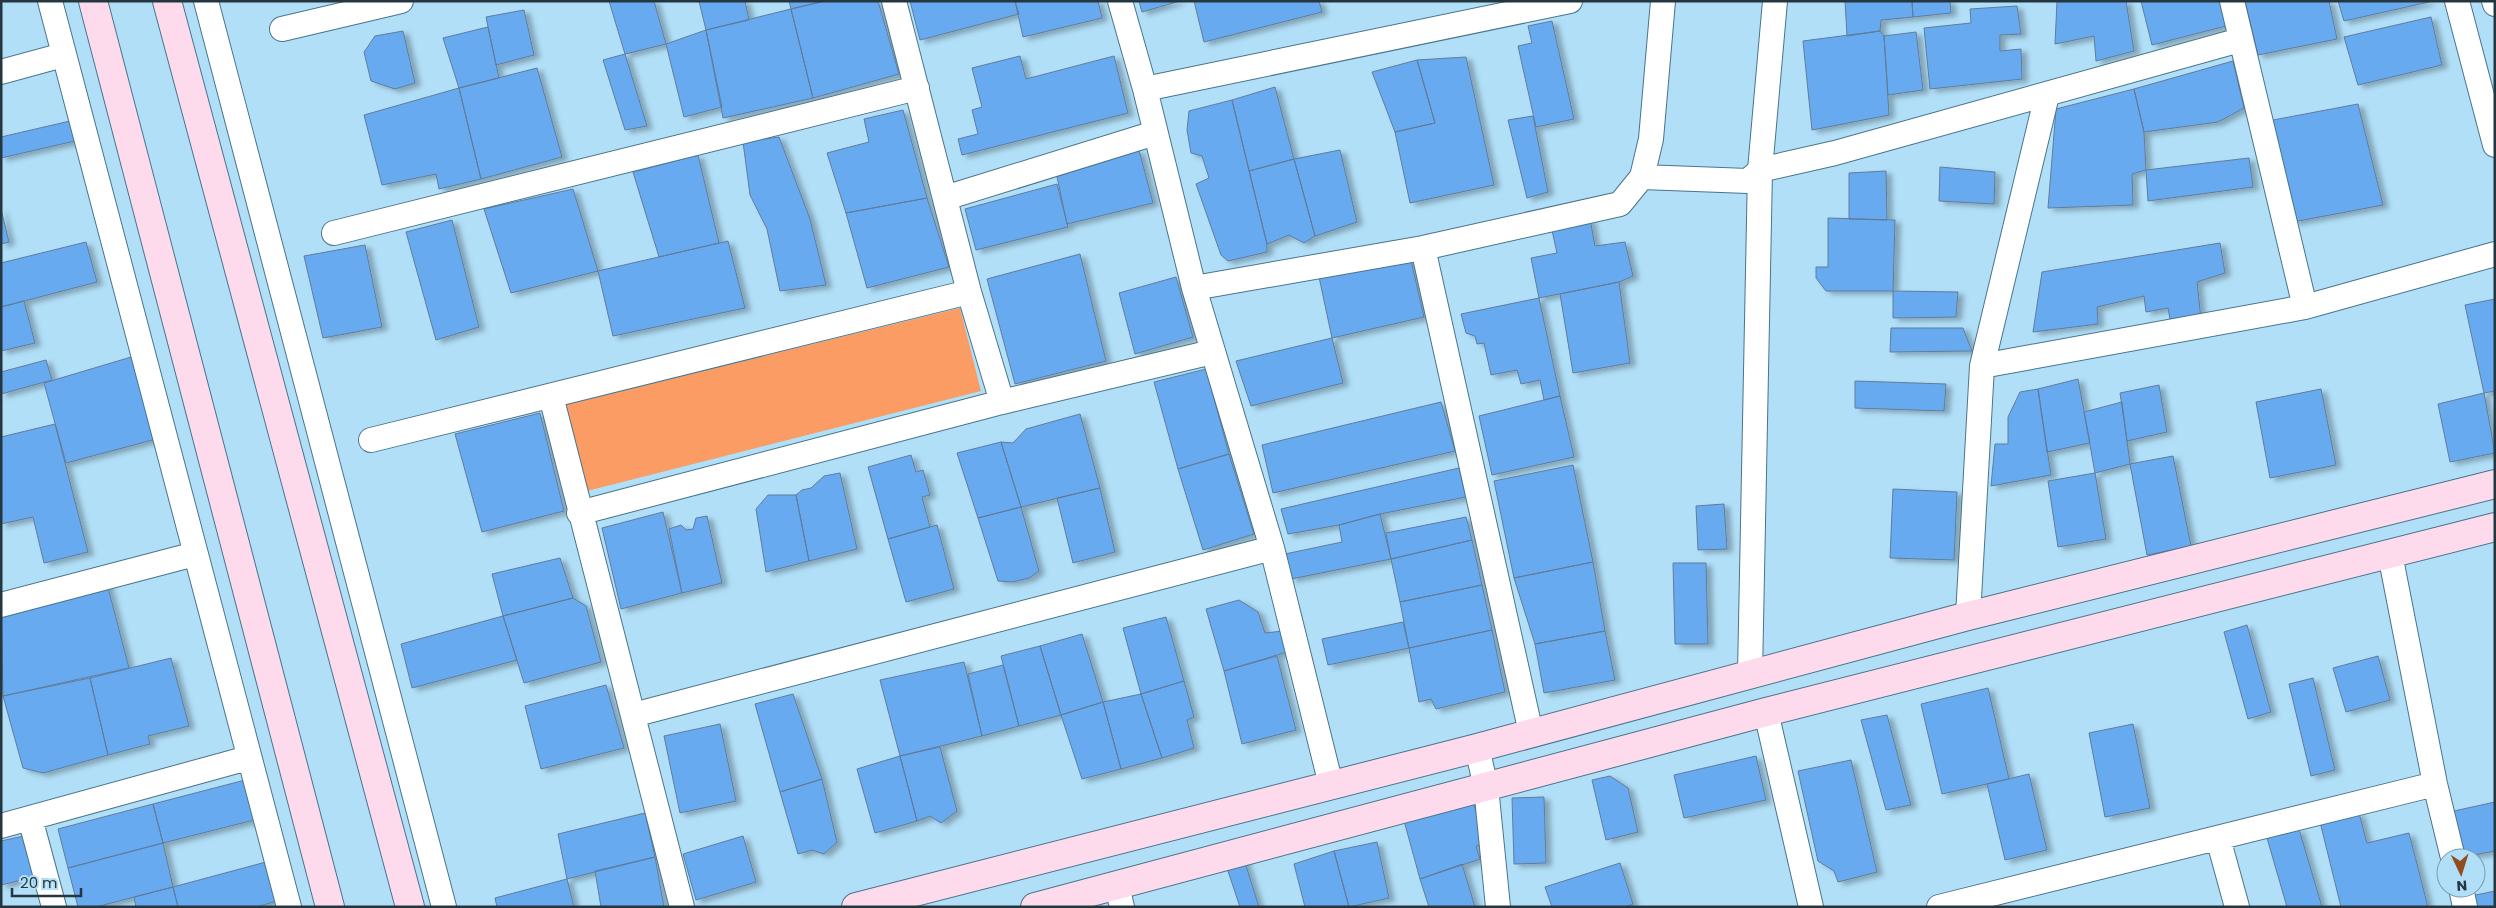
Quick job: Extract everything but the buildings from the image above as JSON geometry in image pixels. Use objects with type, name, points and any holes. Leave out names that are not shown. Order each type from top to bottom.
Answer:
[{"type":"street","points":[[50,1],[248,758],[289,907]]},
{"type":"street","points":[[93,1],[330,907]]},
{"type":"street","points":[[167,1],[410,907]]},
{"type":"street","points":[[206,1],[444,907]]},
{"type":"street","points":[[282,29],[401,1]]},
{"type":"street","points":[[894,1],[969,292],[1002,402]]},
{"type":"street","points":[[1120,1],[1145,89],[1194,288],[1272,548],[1331,785]]},
{"type":"street","points":[[1145,89],[1570,1]]},
{"type":"street","points":[[1194,288],[1423,248],[1620,204],[1642,177],[1651,139],[1663,1]]},
{"type":"street","points":[[1750,674],[1760,170],[1775,1]]},
{"type":"street","points":[[2232,1],[2304,307]]},
{"type":"street","points":[[2457,1],[2495,145]]},
{"type":"street","points":[[1642,177],[1748,181],[1760,170],[1835,153],[1892,135],[2047,95],[2240,40]]},
{"type":"street","points":[[1,72],[63,55]]},
{"type":"street","points":[[334,232],[917,88]]},
{"type":"street","points":[[1968,616],[1982,366],[2047,95]]},
{"type":"street","points":[[945,198],[1156,133]]},
{"type":"street","points":[[1423,248],[1531,733]]},
{"type":"street","points":[[1982,366],[2304,307],[2495,254]]},
{"type":"street","points":[[371,440],[969,292]]},
{"type":"street","points":[[579,513],[1002,402],[1212,352]]},
{"type":"street","points":[[551,396],[579,513],[682,907]]},
{"type":"street","points":[[856,907],[1477,748],[1968,616],[2495,484]]},
{"type":"street","points":[[1035,907],[1120,896],[1486,787],[1766,712],[2495,527]]},
{"type":"street","points":[[633,715],[1272,548]]},
{"type":"street","points":[[1,606],[195,554]]},
{"type":"street","points":[[2390,554],[2436,784],[2452,848]]},
{"type":"street","points":[[1766,712],[1811,907]]},
{"type":"street","points":[[1477,748],[1486,787],[1498,907]]},
{"type":"street","points":[[1,826],[248,758]]},
{"type":"street","points":[[1939,907],[2022,897],[2218,838],[2436,784]]},
{"type":"street","points":[[30,818],[54,907]]},
{"type":"street","points":[[2218,838],[2237,907]]},
{"type":"shaded area","points":[[960,308],[981,391],[587,491],[565,405]]}]
